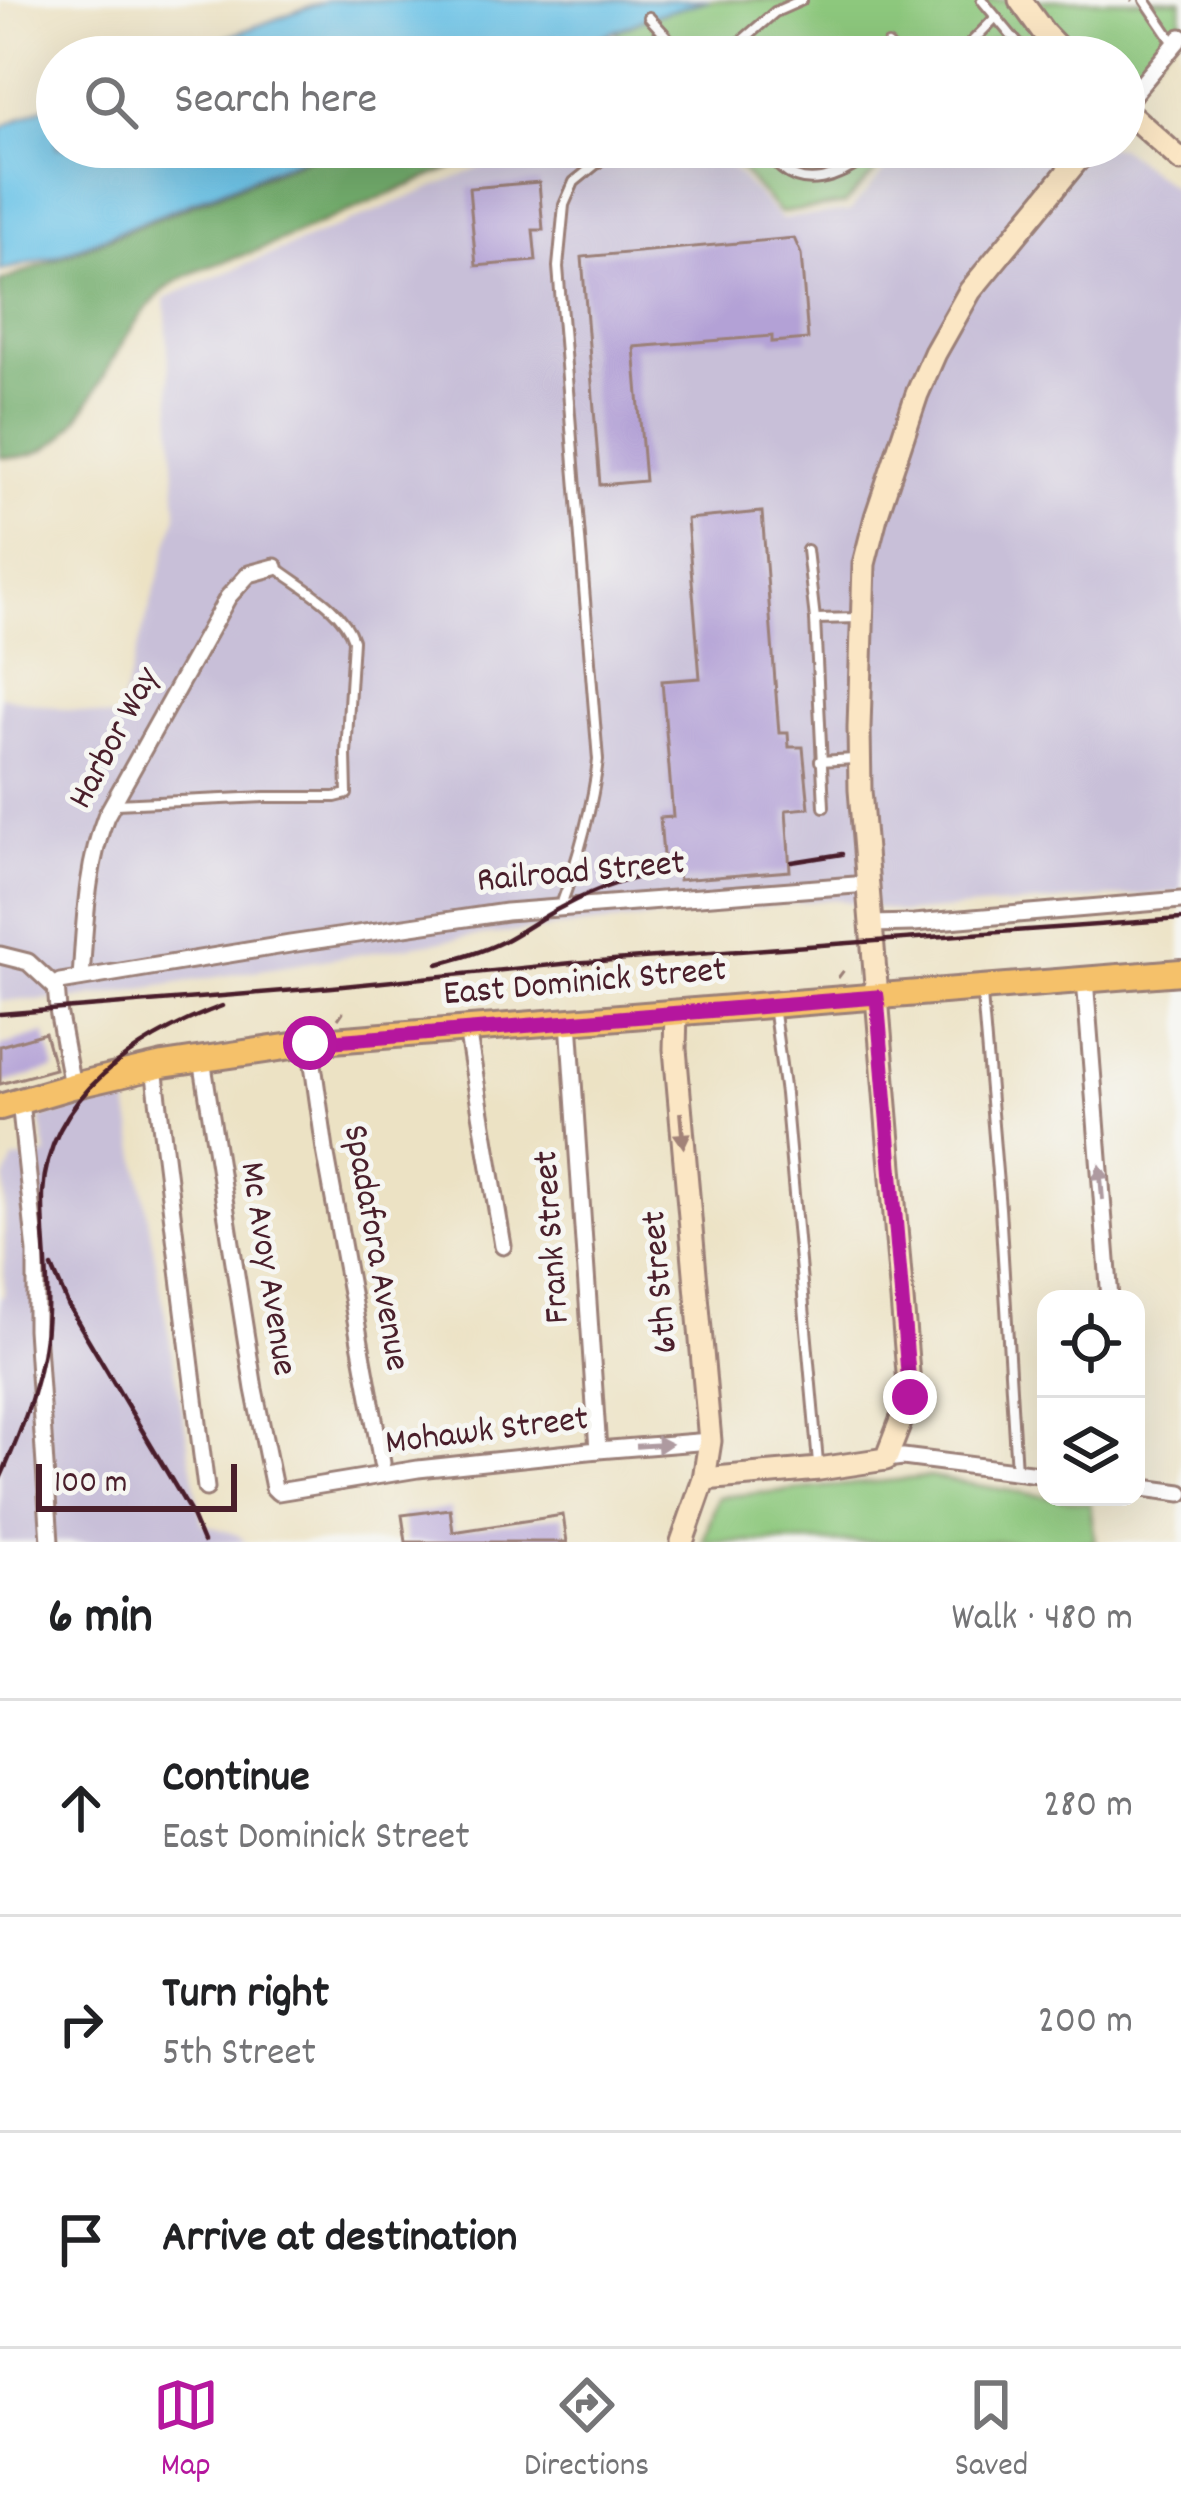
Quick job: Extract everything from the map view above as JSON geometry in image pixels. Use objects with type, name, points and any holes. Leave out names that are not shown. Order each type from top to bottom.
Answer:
[{"type":"main road","name":"East Dominick Street","points":[[10,1104],[154,1067],[310,1043],[1181,972]]},
{"type":"street","points":[[1020,0],[1046,36]]},
{"type":"street","points":[[1145,83],[1179,43]]},
{"type":"street","points":[[1145,127],[1181,160]]},
{"type":"street","points":[[886,1459],[910,1397],[910,1385],[860,759],[864,564],[917,394],[935,352],[981,276],[1071,168]]},
{"type":"street","name":"Harbor Way","points":[[81,978],[97,839],[113,804],[228,596],[249,574],[275,567]]},
{"type":"street","name":"Railroad Street","points":[[56,988],[60,982],[81,978],[506,912],[868,884]]},
{"type":"street","points":[[870,924],[1181,900]]},
{"type":"street","points":[[0,955],[28,962],[56,988],[72,1086]]},
{"type":"street","points":[[1084,979],[1109,1290]]},
{"type":"street","name":"6th Street","points":[[676,1013],[710,1441],[704,1479],[682,1542]]},
{"type":"street","name":"Frank Street","points":[[568,1021],[598,1450]]},
{"type":"street","points":[[467,1029],[502,1246]]},
{"type":"street","name":"Spadafora Avenue","points":[[310,1043],[382,1463]]},
{"type":"street","name":"Mc Avoy Avenue","points":[[202,1059],[274,1488]]},
{"type":"street","points":[[154,1067],[206,1488]]},
{"type":"street","points":[[10,1104],[36,1252],[36,1328],[50,1542]]},
{"type":"street","name":"Mohawk Street","points":[[274,1488],[278,1492],[418,1469],[710,1441]]},
{"type":"street","points":[[704,1479],[903,1457],[1037,1474]]},
{"type":"street","points":[[1145,1488],[1181,1493]]},
{"type":"lane","points":[[747,36],[775,12],[802,0]]},
{"type":"lane","points":[[982,0],[1012,36]]},
{"type":"lane","points":[[1145,0],[1179,43]]},
{"type":"lane","points":[[649,17],[666,36]]},
{"type":"lane","points":[[977,36],[996,17]]},
{"type":"lane","points":[[560,908],[593,803],[598,760],[558,267],[564,206],[574,182],[591,168]]},
{"type":"lane","points":[[782,168],[818,181],[853,168]]},
{"type":"lane","points":[[807,550],[824,807]]},
{"type":"lane","points":[[113,804],[345,797],[353,640],[348,625],[332,609],[275,567]]},
{"type":"lane","points":[[814,619],[862,617]]},
{"type":"lane","points":[[820,761],[860,759]]},
{"type":"lane","points":[[981,988],[1016,1472]]},
{"type":"lane","points":[[773,1005],[819,1469]]},
{"type":"path","points":[[838,978],[847,966]]},
{"type":"path","points":[[337,1020],[346,1008]]},
{"type":"shaded area","points":[[1145,166],[1181,194],[1181,892],[903,913],[834,899],[468,937],[77,999],[0,1001],[0,696],[117,719],[177,514],[165,298],[480,168],[731,168],[781,219],[850,211],[887,168]]},
{"type":"shaded area","points":[[126,1093],[202,1523],[246,1542],[0,1542],[5,1179],[14,1160],[47,1155],[40,1118]]},
{"type":"green space","points":[[709,0],[1181,0],[1181,30],[1145,70],[1145,36],[619,36],[615,32]]},
{"type":"green space","points":[[284,168],[452,168],[169,286],[124,340],[72,427],[42,451],[23,456],[0,457],[0,282]]},
{"type":"green space","points":[[739,168],[879,168],[844,204],[780,213]]},
{"type":"green space","points":[[929,1477],[1037,1495],[1037,1506],[1090,1506],[1095,1542],[703,1542],[718,1497]]},
{"type":"water","points":[[327,0],[709,0],[603,36],[230,36]]},
{"type":"water","points":[[36,111],[36,168],[277,168],[55,257],[0,271],[0,128]]},
{"type":"building","points":[[539,182],[543,230],[533,230],[536,261],[476,266],[469,188]]},
{"type":"building","points":[[794,238],[801,254],[808,339],[772,342],[772,336],[634,347],[645,481],[600,485],[582,257]]},
{"type":"building","points":[[762,512],[779,733],[788,733],[789,747],[803,747],[809,808],[786,810],[790,871],[679,880],[677,867],[664,868],[660,818],[673,817],[662,681],[700,678],[687,519]]},
{"type":"building","points":[[45,1033],[55,1069],[0,1084],[0,1046]]},
{"type":"building","points":[[450,1509],[453,1532],[563,1515],[567,1542],[406,1542],[402,1515]]},
{"type":"railway","points":[[792,862],[842,854]]},
{"type":"railway","points":[[438,964],[494,946],[599,890],[670,873]]},
{"type":"railway","points":[[0,1014],[572,963],[1181,919]]},
{"type":"railway","points":[[0,1479],[25,1418],[42,1356],[47,1297],[43,1193],[61,1127],[103,1074],[130,1053],[222,1006]]},
{"type":"railway","points":[[52,1267],[69,1307],[190,1511],[203,1542]]},
{"type":"route","points":[[310,1043],[877,997],[910,1397]]}]
